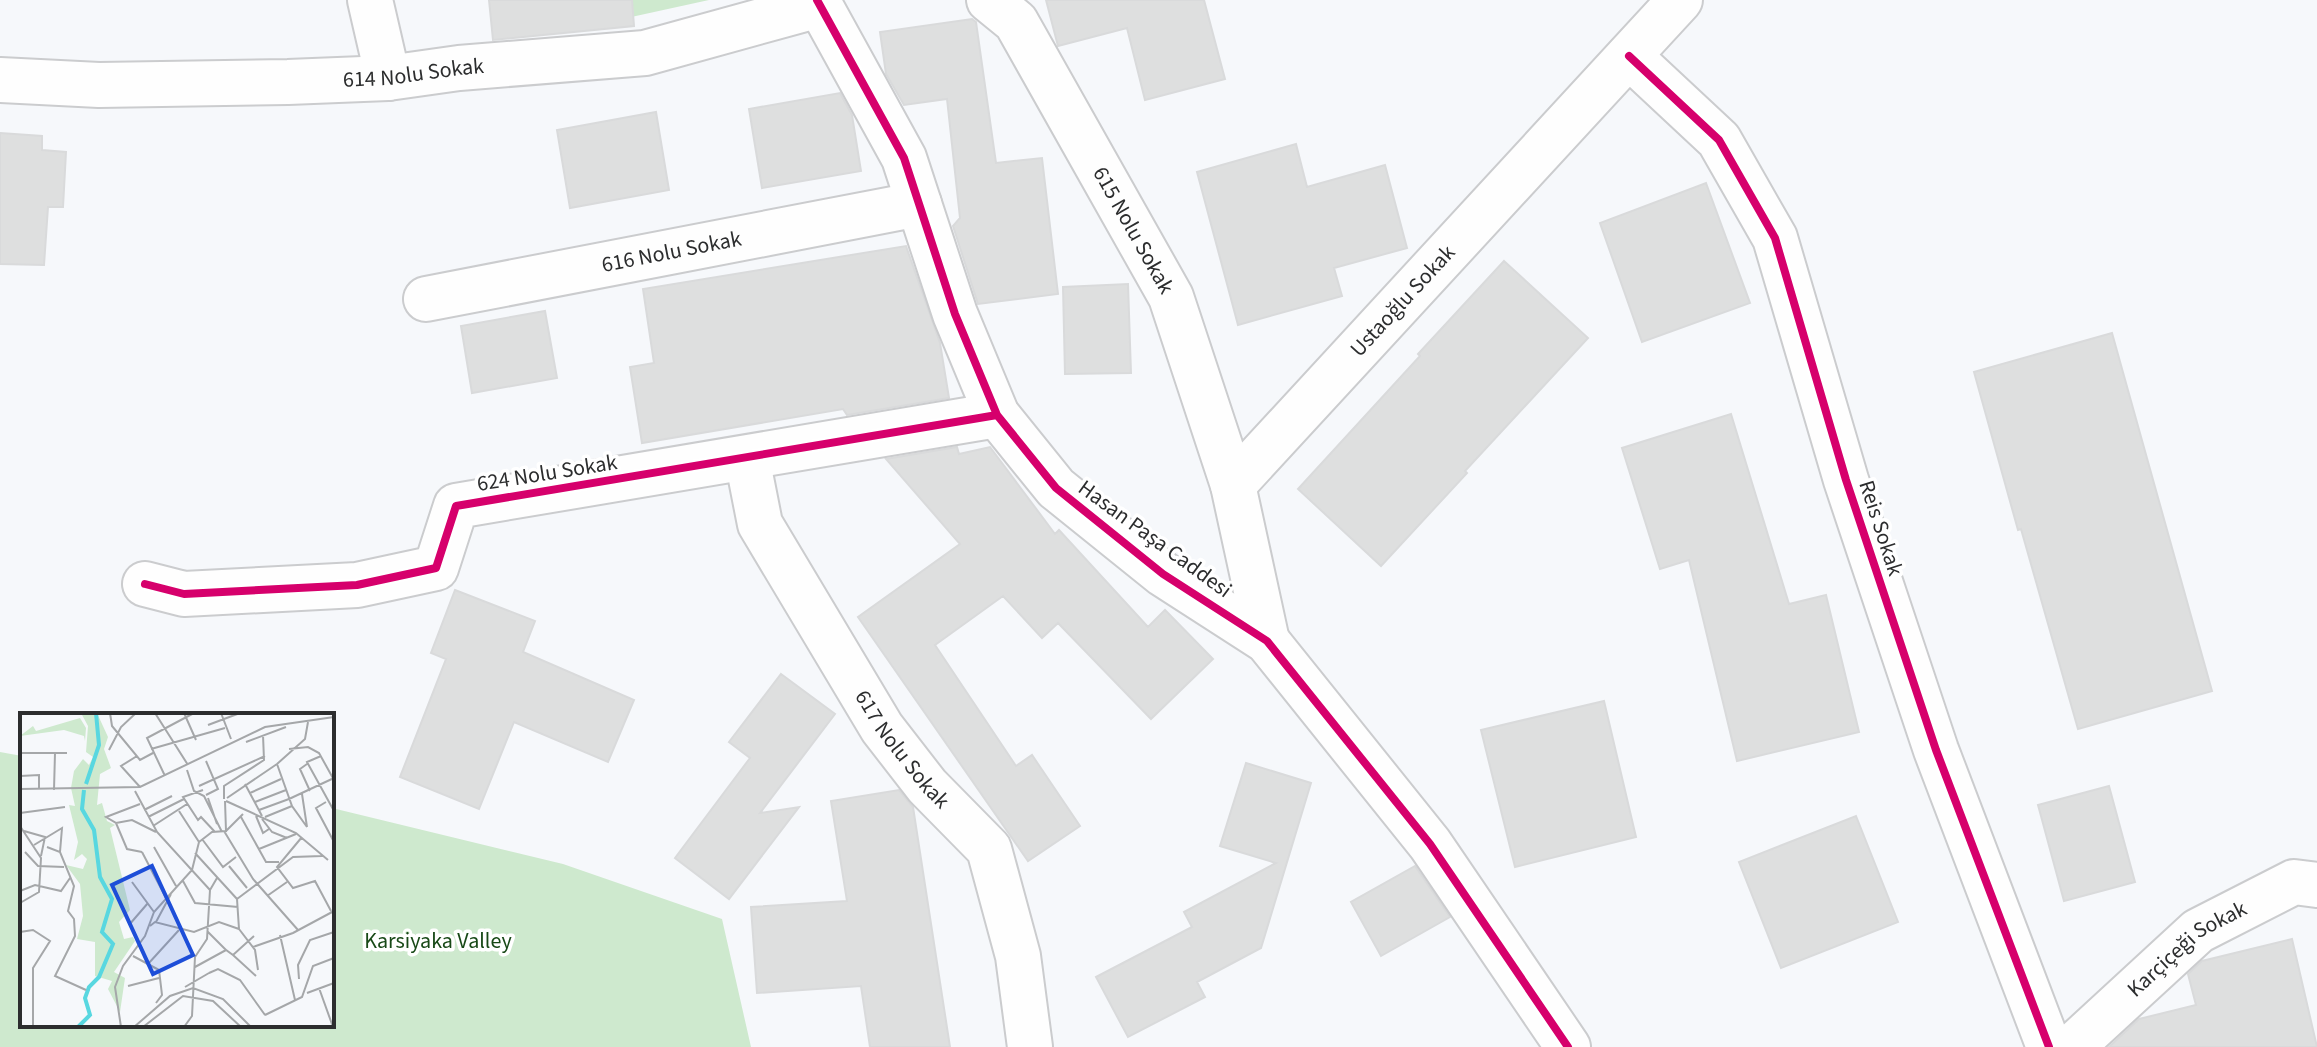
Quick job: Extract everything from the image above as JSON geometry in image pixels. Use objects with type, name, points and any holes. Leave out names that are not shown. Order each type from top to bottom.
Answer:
[{"type":"street","points":[[370,0],[388,78]]},
{"type":"street","name":"615 Nolu Sokak","points":[[989,0],[1016,22],[1171,297],[1233,485]]},
{"type":"street","name":"Ustaoğlu Sokak","points":[[1233,485],[1680,0]]},
{"type":"street","name":"614 Nolu Sokak","points":[[0,80],[99,85],[388,78],[459,68],[645,53],[818,2]]},
{"type":"street","name":"Hasan Paşa Caddesi","points":[[818,2],[904,158],[955,314],[997,415],[1056,488],[1163,574],[1267,641],[1430,844],[1568,1047]]},
{"type":"street","name":"Reis Sokak","points":[[1629,56],[1719,140],[1775,238],[1846,480],[1936,750],[2049,1047]]},
{"type":"street","name":"616 Nolu Sokak","points":[[426,299],[919,204]]},
{"type":"street","name":"624 Nolu Sokak","points":[[145,584],[184,594],[357,585],[436,568],[456,506],[997,415]]},
{"type":"street","name":"617 Nolu Sokak","points":[[747,458],[760,524],[882,728],[927,786],[989,849],[1018,956],[1030,1047]]},
{"type":"street","points":[[1233,485],[1267,641]]},
{"type":"street","name":"Karçiçeği Sokak","points":[[2072,1047],[2198,931],[2294,882],[2317,885]]},
{"type":"green space","points":[[567,0],[709,0],[581,28]]},
{"type":"green space","name":"Karsiyaka Valley","points":[[0,752],[20,756],[20,1027],[334,1027],[334,808],[563,864],[722,919],[751,1047],[0,1047]]},
{"type":"building","points":[[489,0],[632,0],[634,26],[493,40]]},
{"type":"building","points":[[1046,0],[1204,0],[1225,79],[1145,100],[1127,28],[1058,46]]},
{"type":"building","points":[[972,19],[976,22],[996,163],[1042,158],[1058,294],[978,304],[953,226],[960,218],[947,99],[904,105],[886,74],[880,32]]},
{"type":"building","points":[[840,93],[852,115],[861,171],[762,188],[749,109]]},
{"type":"building","points":[[656,112],[669,190],[570,208],[557,130]]},
{"type":"building","points":[[0,133],[42,136],[42,150],[66,152],[63,207],[48,207],[44,265],[0,264]]},
{"type":"building","points":[[1296,144],[1307,187],[1385,165],[1407,248],[1334,268],[1342,296],[1238,325],[1197,172]]},
{"type":"building","points":[[1706,183],[1750,303],[1642,342],[1600,223]]},
{"type":"building","points":[[906,246],[940,343],[949,398],[847,415],[843,409],[642,443],[630,367],[654,363],[643,289]]},
{"type":"building","points":[[1504,261],[1588,338],[1381,566],[1298,489]]},
{"type":"building","points":[[1128,284],[1131,373],[1065,374],[1063,287]]},
{"type":"building","points":[[545,311],[557,378],[472,393],[461,326]]},
{"type":"building","points":[[2112,333],[2212,691],[2078,729],[1974,372]]},
{"type":"building","points":[[1731,414],[1789,604],[1826,595],[1859,732],[1737,761],[1689,560],[1660,569],[1622,448]]},
{"type":"building","points":[[957,447],[959,454],[990,447],[1055,534],[1059,530],[1148,627],[1165,610],[1213,659],[1151,719],[1058,623],[1042,638],[1003,596],[935,645],[1016,766],[1032,755],[1080,826],[1028,861],[858,617],[960,544],[886,459]]},
{"type":"building","points":[[455,590],[535,621],[523,652],[634,700],[608,762],[514,722],[479,809],[400,777],[446,659],[431,653]]},
{"type":"building","points":[[781,674],[835,714],[760,813],[799,807],[729,899],[675,858],[750,758],[729,742]]},
{"type":"building","points":[[1604,701],[1636,837],[1515,867],[1481,730]]},
{"type":"building","points":[[1246,763],[1311,783],[1261,948],[1197,982],[1205,997],[1128,1037],[1096,977],[1192,927],[1184,912],[1276,863],[1220,846]]},
{"type":"building","points":[[2109,786],[2135,882],[2064,901],[2038,805]]},
{"type":"building","points":[[899,790],[913,807],[950,1047],[870,1047],[861,986],[757,993],[751,907],[847,901],[831,801]]},
{"type":"building","points":[[1856,816],[1898,922],[1781,968],[1739,862]]},
{"type":"building","points":[[1415,866],[1450,917],[1381,956],[1351,902]]},
{"type":"building","points":[[2292,939],[2317,1047],[2109,1047],[2139,1019],[2196,1005],[2188,974],[2202,961]]},
{"type":"cycle path","points":[[817,0],[904,158],[955,314],[997,415],[1056,488],[1163,574],[1267,641],[1430,844],[1568,1047]]},
{"type":"cycle path","points":[[1629,56],[1719,140],[1775,238],[1846,480],[1936,750],[2049,1047]]},
{"type":"cycle path","points":[[145,584],[184,594],[357,585],[436,568],[456,506],[997,415]]}]
